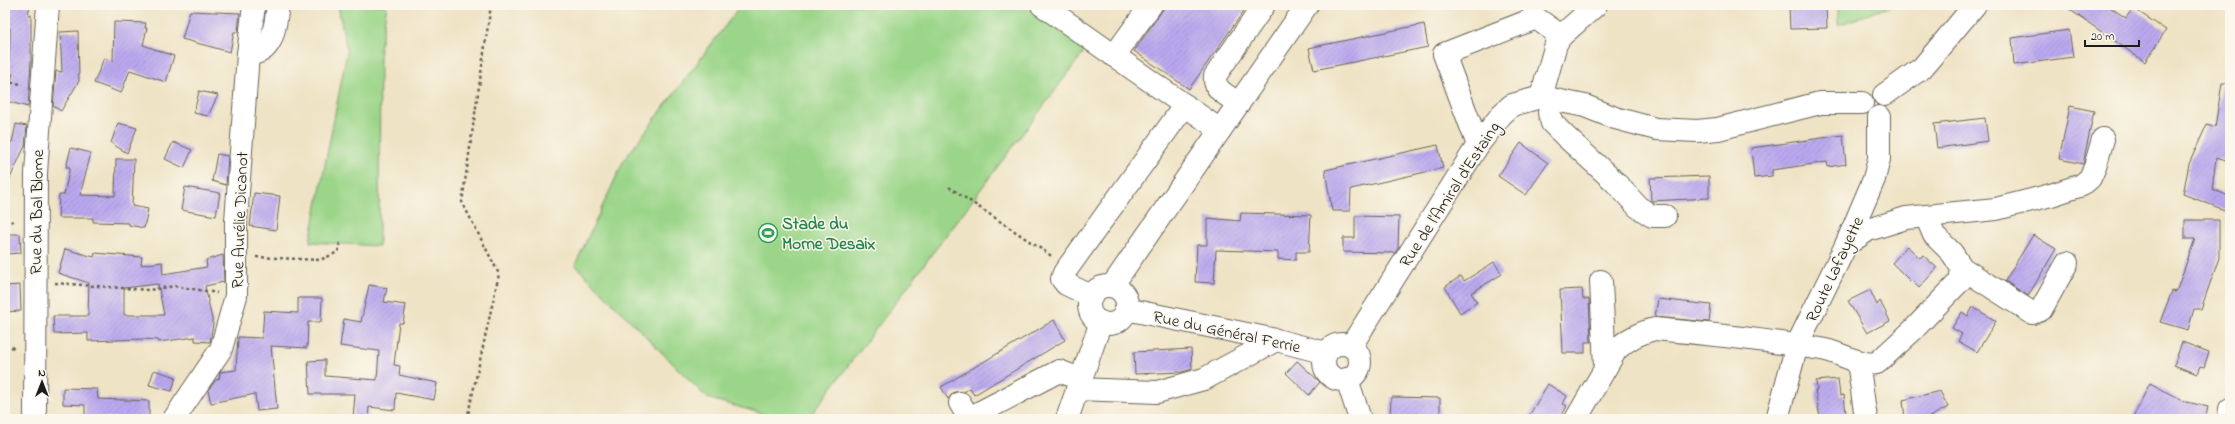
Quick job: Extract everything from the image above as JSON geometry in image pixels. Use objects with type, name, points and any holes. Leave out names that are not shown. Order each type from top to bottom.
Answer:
[{"type":"street","name":"Rue du Bal Blome","points":[[35,419],[36,174],[48,5]]},
{"type":"street","name":"Rue Aurélie Dicanot","points":[[174,419],[221,350],[236,296],[236,220],[248,54],[254,5]]},
{"type":"street","points":[[248,54],[259,54],[267,48],[275,26],[278,5]]},
{"type":"street","points":[[1042,5],[1220,130]]},
{"type":"street","points":[[1114,56],[1151,5]]},
{"type":"street","points":[[1239,103],[1217,89],[1214,82],[1215,76],[1264,5]]},
{"type":"street","points":[[1112,286],[1307,5]]},
{"type":"street","points":[[1596,5],[1561,36],[1556,44],[1547,98],[1552,123],[1638,207],[1652,216],[1665,216]]},
{"type":"street","points":[[1870,110],[1887,107],[1884,95],[1922,68],[1975,5]]},
{"type":"street","points":[[1478,145],[1444,54],[1536,18],[1561,36]]},
{"type":"street","name":"Rue de l'Amiral d'Estaing","points":[[1351,346],[1478,145],[1502,114],[1512,105],[1547,98],[1585,106],[1615,118],[1656,129],[1697,131],[1718,129],[1820,103],[1870,110]]},
{"type":"street","points":[[1091,296],[1066,284],[1062,279],[1068,267],[1185,105]]},
{"type":"street","name":"Route Lafayette","points":[[1777,419],[1797,345],[1846,245],[1872,185],[1880,159],[1870,110]]},
{"type":"street","points":[[1846,245],[1868,230],[1906,218],[1996,209],[2051,196],[2082,185],[2090,178],[2096,167],[2103,139]]},
{"type":"street","points":[[1926,216],[1934,235],[1952,253],[1962,268],[2032,312],[2041,310],[2067,263]]},
{"type":"street","points":[[1576,419],[1605,368],[1622,344],[1647,331],[1655,329],[1797,345],[1830,351],[1869,364],[1877,363],[1886,356],[1960,281],[1962,268]]},
{"type":"street","points":[[1600,281],[1605,368]]},
{"type":"street","points":[[1112,286],[1122,292],[1127,303],[1126,309],[1124,315],[1114,323],[1102,322],[1096,319],[1089,309],[1091,296],[1099,288],[1112,286]]},
{"type":"street","name":"Rue du Général Ferrie","points":[[1126,309],[1276,340],[1326,353]]},
{"type":"street","points":[[1067,419],[1078,384],[1102,322]]},
{"type":"street","points":[[960,403],[967,415],[971,417],[1059,371],[1078,384],[1141,393],[1164,391],[1204,379],[1276,340]]},
{"type":"street","points":[[1340,344],[1351,346],[1359,355],[1360,367],[1353,376],[1347,379],[1336,378],[1327,371],[1325,365],[1326,353],[1330,349],[1340,344]]},
{"type":"street","points":[[1858,361],[1866,419]]},
{"type":"street","points":[[1347,379],[1360,419]]},
{"type":"street","points":[[2229,419],[2230,409]]},
{"type":"path","points":[[467,419],[499,274],[462,202],[491,5]]},
{"type":"path","points":[[949,187],[1068,267]]},
{"type":"path","points":[[236,261],[263,256],[320,260],[338,252],[340,242]]},
{"type":"path","points":[[35,282],[149,290],[175,286],[236,296]]},
{"type":"green space","points":[[338,5],[387,5],[380,48],[379,246],[310,242],[347,52]]},
{"type":"green space","name":"Stade du Morne Desaix","points":[[741,5],[1042,5],[1093,40],[808,419],[781,419],[707,398],[575,265],[624,160]]},
{"type":"green space","points":[[1838,5],[1894,5],[1838,25]]},
{"type":"building","points":[[5,5],[30,5],[28,15],[31,15],[31,63],[28,107],[6,101],[13,74],[9,74],[10,28],[5,28]]},
{"type":"building","points":[[1166,5],[1248,5],[1189,89],[1134,51]]},
{"type":"building","points":[[1789,5],[1826,5],[1827,28],[1790,29]]},
{"type":"building","points":[[2063,5],[2107,5],[2126,18],[2133,8],[2166,30],[2145,62]]},
{"type":"building","points":[[190,11],[240,13],[238,32],[234,32],[230,52],[182,39]]},
{"type":"building","points":[[114,22],[146,23],[145,28],[147,28],[143,45],[174,56],[166,82],[130,70],[121,93],[94,83],[104,58],[113,61]]},
{"type":"building","points":[[1424,24],[1428,47],[1314,70],[1309,48]]},
{"type":"building","points":[[2069,30],[2073,57],[2014,65],[2012,38]]},
{"type":"building","points":[[78,31],[79,81],[61,111],[53,106],[56,71],[62,72],[60,32]]},
{"type":"building","points":[[2222,83],[2230,83],[2230,162],[2216,158],[2212,189],[2229,196],[2227,211],[2183,194],[2189,164],[2207,124],[2215,127]]},
{"type":"building","points":[[199,91],[218,95],[208,116],[194,113]]},
{"type":"building","points":[[2070,106],[2094,111],[2083,164],[2059,159]]},
{"type":"building","points":[[1985,118],[1988,141],[1937,148],[1934,124]]},
{"type":"building","points":[[118,123],[137,128],[127,153],[111,143]]},
{"type":"building","points":[[16,124],[27,126],[25,146],[5,189],[5,148],[9,149]]},
{"type":"building","points":[[1843,135],[1846,164],[1828,167],[1827,162],[1772,170],[1772,176],[1754,178],[1751,148]]},
{"type":"building","points":[[173,142],[192,150],[184,168],[165,159]]},
{"type":"building","points":[[1521,143],[1548,163],[1526,195],[1498,176]]},
{"type":"building","points":[[1438,145],[1443,168],[1351,189],[1350,211],[1332,211],[1325,170]]},
{"type":"building","points":[[71,148],[91,153],[80,195],[115,196],[116,159],[134,159],[132,206],[148,209],[144,228],[129,225],[129,223],[93,222],[93,218],[58,218],[59,195],[64,195],[70,167],[66,167]]},
{"type":"building","points":[[217,154],[228,156],[226,185],[212,181]]},
{"type":"building","points":[[1709,176],[1709,198],[1651,201],[1650,178]]},
{"type":"building","points":[[185,187],[220,193],[216,216],[181,210]]},
{"type":"building","points":[[254,193],[280,196],[276,230],[250,226]]},
{"type":"building","points":[[1241,213],[1311,215],[1309,252],[1296,252],[1296,260],[1278,259],[1278,252],[1216,250],[1214,283],[1195,282],[1197,245],[1207,245],[1207,218],[1240,221]]},
{"type":"building","points":[[1355,216],[1399,217],[1398,248],[1395,253],[1343,252],[1343,238],[1355,238]]},
{"type":"building","points":[[2185,220],[2219,220],[2219,258],[2201,309],[2194,309],[2188,330],[2160,322],[2172,291],[2176,292],[2195,239],[2185,239]]},
{"type":"building","points":[[5,234],[20,234],[21,253],[5,254]]},
{"type":"building","points":[[2033,235],[2056,249],[2028,296],[2005,281]]},
{"type":"building","points":[[1907,246],[1920,258],[1923,255],[1937,268],[1919,288],[1892,263]]},
{"type":"building","points":[[65,249],[94,257],[95,253],[142,257],[141,265],[162,262],[163,274],[207,267],[206,260],[223,255],[224,282],[205,286],[213,324],[210,342],[195,341],[195,337],[159,342],[158,340],[144,339],[88,341],[88,333],[54,334],[53,316],[88,316],[89,283],[58,273]],"holes":[[[158,284],[164,315],[124,315],[124,288]]]},
{"type":"building","points":[[1494,262],[1502,274],[1471,293],[1477,302],[1460,313],[1445,287],[1461,276],[1464,281]]},
{"type":"building","points":[[20,285],[21,311],[5,312],[5,286]]},
{"type":"building","points":[[369,285],[387,288],[384,302],[406,305],[403,323],[399,323],[394,365],[400,366],[399,375],[437,383],[434,400],[396,393],[395,410],[369,407],[368,419],[353,419],[355,394],[310,394],[308,361],[325,360],[325,376],[377,380],[379,351],[340,346],[344,319],[361,322]]},
{"type":"building","points":[[1582,289],[1583,299],[1589,299],[1591,342],[1585,342],[1585,353],[1563,353],[1560,290]]},
{"type":"building","points":[[1870,290],[1877,305],[1880,301],[1890,321],[1867,333],[1848,301]]},
{"type":"building","points":[[298,298],[322,298],[321,322],[308,322],[307,348],[271,346],[277,409],[257,411],[255,394],[211,403],[208,390],[216,380],[219,379],[220,372],[236,370],[238,337],[262,338],[264,311],[298,313]]},
{"type":"building","points":[[1658,299],[1711,305],[1709,322],[1655,317]]},
{"type":"building","points":[[1973,307],[1996,321],[1977,352],[1958,341],[1962,334],[1952,328],[1962,312],[1968,316]]},
{"type":"building","points":[[1054,320],[1065,340],[974,395],[970,388],[964,392],[954,392],[948,399],[941,387]]},
{"type":"building","points":[[2182,342],[2209,352],[2204,367],[2200,366],[2197,374],[2174,365]]},
{"type":"building","points":[[1191,349],[1192,369],[1182,372],[1135,374],[1134,352]]},
{"type":"building","points":[[1297,361],[1320,382],[1309,395],[1286,373]]},
{"type":"building","points":[[154,370],[176,377],[172,391],[149,385]]},
{"type":"building","points":[[1838,379],[1840,396],[1844,395],[1846,414],[1820,418],[1815,390],[1817,390],[1816,381]]},
{"type":"building","points":[[2150,383],[2183,401],[2208,407],[2205,419],[2132,419]]},
{"type":"building","points":[[1548,384],[1567,396],[1563,404],[1567,406],[1560,419],[1527,419]]},
{"type":"building","points":[[63,388],[97,389],[98,399],[149,401],[149,419],[85,417],[85,405],[63,404]]},
{"type":"building","points":[[1940,391],[1948,407],[1926,419],[1905,419],[1903,400]]},
{"type":"building","points":[[1391,397],[1440,398],[1440,419],[1390,419]]},
{"type":"place","name":"Stade du Morne Desaix","points":[[768,233]]}]
